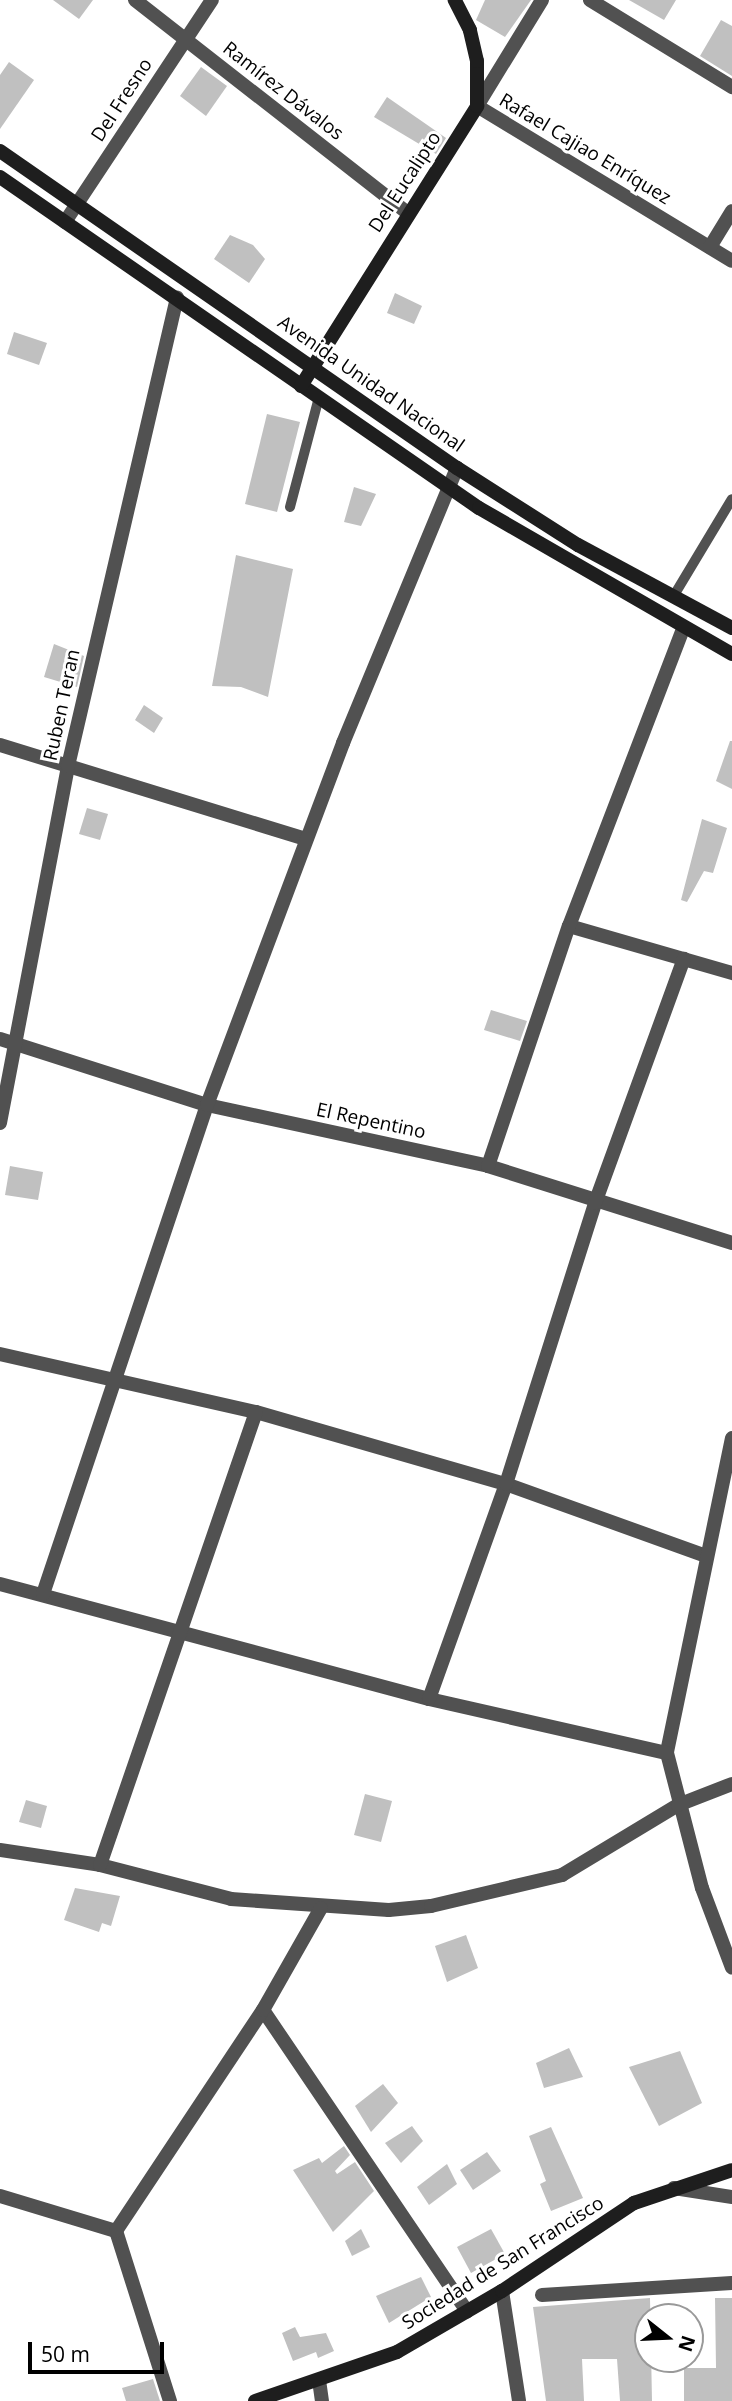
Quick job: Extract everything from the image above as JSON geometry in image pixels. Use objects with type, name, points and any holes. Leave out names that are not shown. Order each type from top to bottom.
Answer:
[{"type":"main road","name":"Rafael Cajiao Enríquez","points":[[455,0],[470,30],[477,61],[477,106]]},
{"type":"main road","name":"Del Eucalipto","points":[[301,386],[477,106]]},
{"type":"main road","name":"Avenida Unidad Nacional","points":[[0,151],[76,206],[315,366],[457,468],[578,545],[732,628]]},
{"type":"main road","name":"Avenida Unidad Nacional","points":[[0,177],[449,487],[683,629],[732,654]]},
{"type":"main road","name":"Sociedad de San Francisco","points":[[255,2401],[397,2352],[502,2291],[634,2203],[732,2170]]},
{"type":"street","name":"Ramírez Dávalos","points":[[135,0],[408,213]]},
{"type":"street","name":"Del Fresno","points":[[65,222],[212,0]]},
{"type":"street","name":"Del Eucalipto","points":[[477,106],[542,0]]},
{"type":"street","points":[[590,0],[732,87]]},
{"type":"street","name":"Rafael Cajiao Enríquez","points":[[477,106],[732,261]]},
{"type":"street","points":[[710,247],[732,211]]},
{"type":"street","name":"Ruben Teran","points":[[0,1123],[68,766],[177,298]]},
{"type":"street","points":[[43,1594],[207,1105],[305,839],[457,468]]},
{"type":"street","points":[[488,1166],[569,926],[683,629]]},
{"type":"street","points":[[0,745],[305,839]]},
{"type":"street","points":[[569,926],[732,973]]},
{"type":"street","points":[[429,1699],[506,1484],[596,1203],[684,959]]},
{"type":"street","name":"El Repentino","points":[[0,1039],[207,1105],[488,1166],[596,1203],[732,1243]]},
{"type":"street","points":[[0,1354],[256,1412],[506,1484],[706,1556]]},
{"type":"street","points":[[100,1865],[183,1631],[256,1412]]},
{"type":"street","points":[[732,1438],[667,1753],[678,1805],[732,1968]]},
{"type":"street","points":[[0,1584],[429,1699],[667,1753]]},
{"type":"street","points":[[0,1850],[100,1865],[183,1889],[321,1908],[431,1906],[562,1875],[678,1805],[732,1784]]},
{"type":"street","points":[[116,2231],[263,2010],[321,1908]]},
{"type":"street","points":[[263,2010],[467,2311]]},
{"type":"street","points":[[673,2188],[732,2197]]},
{"type":"street","points":[[0,2196],[116,2231]]},
{"type":"street","points":[[116,2231],[170,2401]]},
{"type":"street","points":[[542,2295],[732,2283]]},
{"type":"street","points":[[502,2291],[519,2401]]},
{"type":"street","points":[[319,2380],[322,2401]]},
{"type":"lane","points":[[290,507],[319,397]]},
{"type":"lane","points":[[673,597],[732,499]]},
{"type":"building","points":[[53,0],[93,0],[79,19]]},
{"type":"building","points":[[485,0],[531,0],[505,37],[476,20]]},
{"type":"building","points":[[629,0],[676,0],[664,20]]},
{"type":"building","points":[[721,20],[732,26],[732,76],[700,56]]},
{"type":"building","points":[[9,62],[34,80],[0,129],[0,75]]},
{"type":"building","points":[[201,67],[227,86],[206,116],[180,96]]},
{"type":"building","points":[[387,97],[446,138],[436,154],[374,117]]},
{"type":"building","points":[[230,235],[253,245],[265,259],[249,283],[214,259]]},
{"type":"building","points":[[395,293],[422,306],[414,324],[387,313]]},
{"type":"building","points":[[14,332],[47,343],[39,365],[7,354]]},
{"type":"building","points":[[267,414],[300,422],[277,512],[245,504]]},
{"type":"building","points":[[354,487],[376,494],[361,526],[344,522]]},
{"type":"building","points":[[236,555],[293,569],[268,697],[241,687],[212,686]]},
{"type":"building","points":[[54,644],[84,656],[77,687],[44,677]]},
{"type":"building","points":[[144,705],[163,718],[154,733],[135,720]]},
{"type":"building","points":[[732,741],[732,789],[716,781]]},
{"type":"building","points":[[87,808],[108,814],[100,840],[79,834]]},
{"type":"building","points":[[702,819],[727,828],[713,873],[704,871],[687,902],[681,900]]},
{"type":"building","points":[[491,1010],[527,1021],[520,1041],[484,1030]]},
{"type":"building","points":[[10,1166],[43,1172],[38,1200],[5,1195]]},
{"type":"building","points":[[365,1794],[392,1801],[381,1842],[354,1835]]},
{"type":"building","points":[[26,1800],[47,1806],[41,1828],[19,1822]]},
{"type":"building","points":[[75,1888],[120,1896],[111,1926],[102,1923],[99,1932],[64,1920]]},
{"type":"building","points":[[466,1935],[478,1968],[447,1982],[435,1946]]},
{"type":"building","points":[[569,2048],[583,2077],[544,2088],[536,2063]]},
{"type":"building","points":[[680,2051],[702,2103],[659,2126],[629,2067]]},
{"type":"building","points":[[383,2084],[398,2103],[371,2132],[355,2106]]},
{"type":"building","points":[[412,2126],[423,2141],[401,2163],[385,2143]]},
{"type":"building","points":[[551,2127],[583,2198],[551,2211],[540,2184],[546,2181],[529,2136]]},
{"type":"building","points":[[344,2146],[350,2155],[335,2171],[337,2174],[355,2162],[374,2191],[333,2232],[293,2170],[319,2158],[322,2163]]},
{"type":"building","points":[[487,2152],[501,2171],[473,2190],[460,2170]]},
{"type":"building","points":[[447,2164],[457,2184],[429,2205],[417,2187]]},
{"type":"building","points":[[361,2229],[370,2247],[352,2256],[345,2241]]},
{"type":"building","points":[[491,2229],[505,2254],[471,2273],[457,2247]]},
{"type":"building","points":[[421,2277],[431,2297],[389,2323],[376,2296]]},
{"type":"building","points":[[650,2298],[650,2303],[634,2303],[634,2373],[651,2373],[652,2401],[620,2401],[617,2359],[582,2359],[584,2401],[546,2401],[533,2307]]},
{"type":"building","points":[[715,2298],[732,2298],[732,2401],[684,2401],[684,2373],[704,2373],[704,2368],[716,2368]]},
{"type":"building","points":[[295,2327],[300,2337],[326,2333],[334,2351],[318,2358],[316,2352],[293,2361],[282,2333]]},
{"type":"building","points":[[153,2379],[160,2401],[126,2401],[122,2388]]}]
